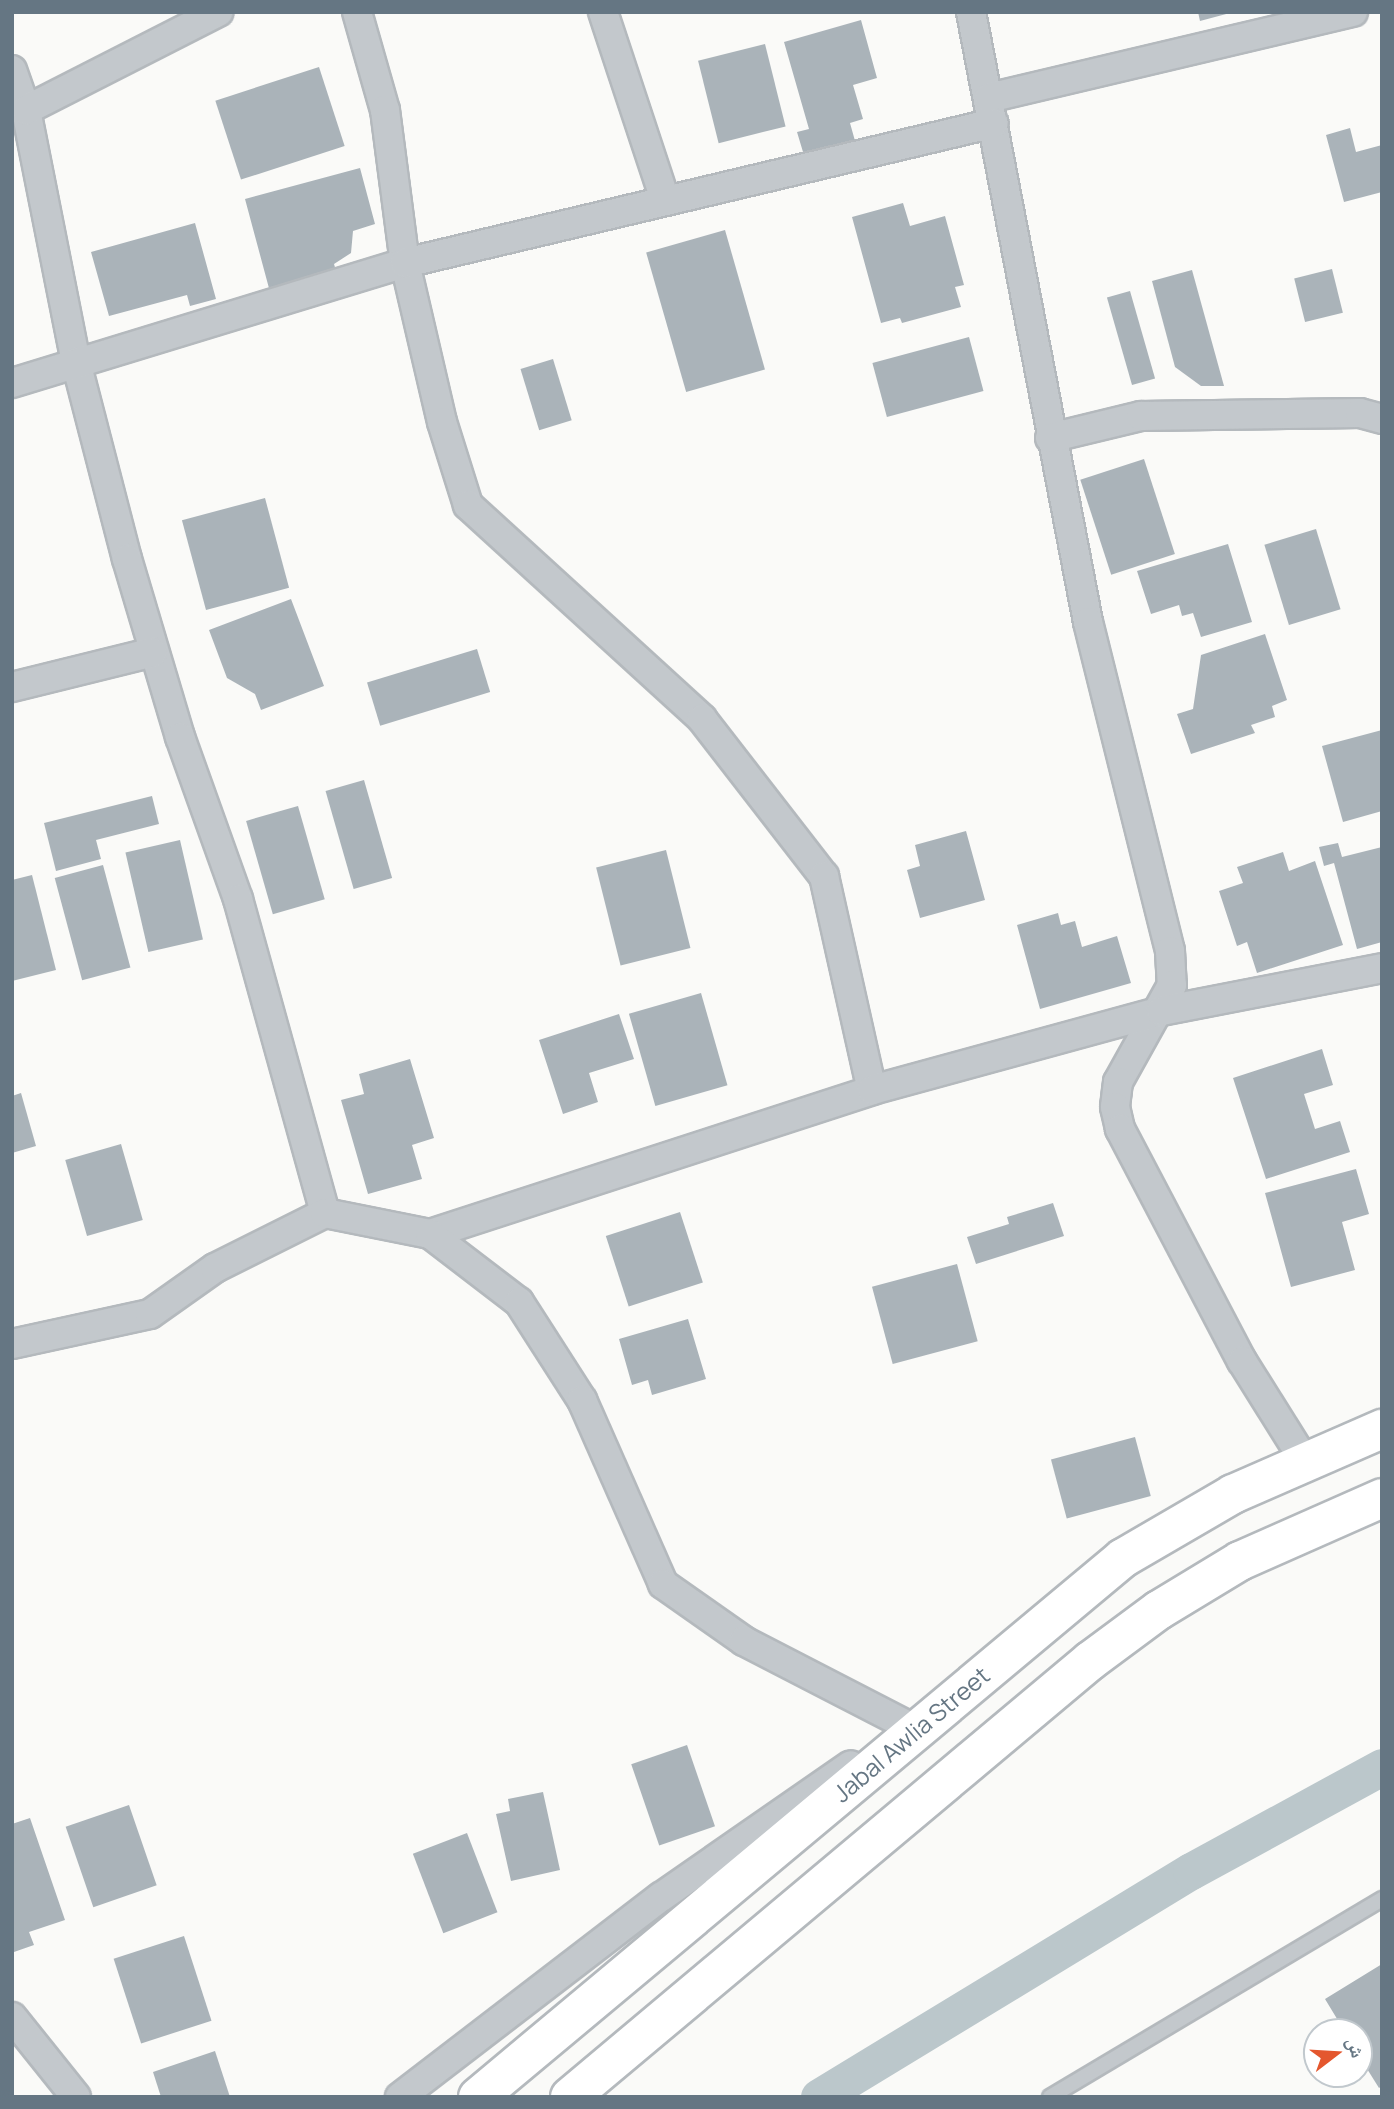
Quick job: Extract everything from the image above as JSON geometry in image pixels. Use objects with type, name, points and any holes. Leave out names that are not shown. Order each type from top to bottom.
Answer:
[{"type":"highway","name":"Jabal Awlia Street","points":[[478,2097],[1123,1558],[1222,1500],[1304,1460],[1382,1429]]},
{"type":"highway","points":[[570,2097],[1090,1661],[1159,1610],[1240,1561],[1382,1497]]},
{"type":"street","points":[[26,110],[218,12]]},
{"type":"street","points":[[357,12],[385,110],[405,263],[442,422],[468,505],[702,719],[824,876],[872,1090]]},
{"type":"street","points":[[603,12],[665,200]]},
{"type":"street","points":[[971,12],[992,111],[1050,438],[1088,622],[1170,951],[1172,985],[1161,1011],[1118,1082],[1115,1107],[1119,1129],[1242,1362],[1304,1460]]},
{"type":"street","points":[[12,383],[405,263],[665,200],[1353,12]]},
{"type":"street","points":[[12,70],[26,110],[76,362],[153,652],[238,899],[325,1213]]},
{"type":"street","points":[[1050,438],[1141,416],[1360,413],[1382,419]]},
{"type":"street","points":[[12,688],[153,652]]},
{"type":"street","points":[[430,1234],[872,1090],[1161,1011],[1382,968]]},
{"type":"street","points":[[12,1343],[150,1314],[215,1268],[325,1213],[430,1234],[519,1302],[582,1400],[663,1584],[744,1641],[907,1725]]},
{"type":"street","points":[[400,2097],[661,1897],[907,1725],[1028,1635]]},
{"type":"street","points":[[12,2017],[76,2097]]},
{"type":"lane","points":[[1049,2097],[1382,1899]]},
{"type":"building","points":[[1198,12],[1230,12],[1230,13],[1200,21]]},
{"type":"building","points":[[861,20],[877,78],[853,85],[863,119],[850,123],[857,148],[806,162],[797,132],[809,129],[784,42]]},
{"type":"building","points":[[765,44],[786,126],[719,143],[698,61]]},
{"type":"building","points":[[319,67],[345,146],[241,180],[215,101]]},
{"type":"building","points":[[1350,128],[1356,152],[1382,145],[1382,192],[1344,202],[1326,135]]},
{"type":"building","points":[[360,168],[375,224],[353,231],[351,253],[334,264],[337,274],[270,292],[245,199]]},
{"type":"building","points":[[903,203],[910,226],[945,216],[964,285],[955,287],[961,307],[902,323],[900,318],[881,323],[852,217]]},
{"type":"building","points":[[195,223],[216,299],[190,306],[187,295],[109,316],[91,252]]},
{"type":"building","points":[[725,230],[765,369],[686,392],[646,253]]},
{"type":"building","points":[[1332,269],[1343,313],[1305,322],[1294,278]]},
{"type":"building","points":[[1192,270],[1224,386],[1201,386],[1175,367],[1152,281]]},
{"type":"building","points":[[1130,291],[1155,378],[1132,385],[1107,298]]},
{"type":"building","points":[[969,337],[983,391],[887,417],[872,363]]},
{"type":"building","points":[[553,359],[572,420],[539,430],[520,369]]},
{"type":"building","points":[[1144,459],[1175,554],[1111,575],[1080,480]]},
{"type":"building","points":[[265,498],[289,588],[206,610],[182,520]]},
{"type":"building","points":[[1316,529],[1341,609],[1289,625],[1264,545]]},
{"type":"building","points":[[1228,544],[1252,622],[1201,637],[1193,613],[1182,616],[1179,605],[1151,614],[1137,571]]},
{"type":"building","points":[[291,599],[324,686],[261,710],[255,694],[227,678],[209,630]]},
{"type":"building","points":[[1265,634],[1287,700],[1272,706],[1275,717],[1251,725],[1255,733],[1191,754],[1177,714],[1193,709],[1201,655]]},
{"type":"building","points":[[477,649],[490,692],[380,726],[367,683]]},
{"type":"building","points":[[1382,730],[1382,811],[1343,822],[1322,746]]},
{"type":"building","points":[[364,780],[392,878],[354,889],[326,791]]},
{"type":"building","points":[[152,796],[159,824],[96,840],[101,859],[56,871],[44,823]]},
{"type":"building","points":[[298,806],[325,899],[273,914],[246,821]]},
{"type":"building","points":[[966,831],[985,900],[920,918],[907,870],[920,866],[915,845]]},
{"type":"building","points":[[180,840],[203,939],[148,952],[125,853]]},
{"type":"building","points":[[1338,843],[1342,857],[1382,847],[1382,942],[1357,949],[1334,863],[1324,866],[1319,847]]},
{"type":"building","points":[[666,850],[690,948],[621,965],[596,867]]},
{"type":"building","points":[[1283,852],[1289,871],[1315,861],[1343,945],[1257,973],[1247,942],[1237,946],[1219,891],[1243,883],[1237,867]]},
{"type":"building","points":[[103,865],[130,967],[82,980],[55,878]]},
{"type":"building","points":[[32,875],[56,970],[12,981],[12,880]]},
{"type":"building","points":[[1058,913],[1061,925],[1075,921],[1082,947],[1117,936],[1131,983],[1040,1009],[1017,925]]},
{"type":"building","points":[[701,993],[727,1085],[655,1106],[629,1014]]},
{"type":"building","points":[[619,1014],[634,1059],[589,1073],[598,1102],[563,1114],[539,1040]]},
{"type":"building","points":[[1322,1049],[1333,1085],[1304,1094],[1315,1129],[1340,1121],[1350,1152],[1266,1179],[1233,1078]]},
{"type":"building","points":[[410,1059],[434,1138],[412,1145],[422,1179],[368,1194],[341,1100],[364,1094],[359,1074]]},
{"type":"building","points":[[21,1093],[36,1146],[12,1153],[12,1096]]},
{"type":"building","points":[[121,1144],[143,1220],[87,1236],[65,1160]]},
{"type":"building","points":[[1356,1169],[1369,1214],[1342,1222],[1355,1270],[1291,1287],[1265,1193]]},
{"type":"building","points":[[1053,1203],[1064,1236],[976,1264],[967,1237],[1009,1224],[1007,1217]]},
{"type":"building","points":[[680,1212],[703,1282],[629,1306],[606,1236]]},
{"type":"building","points":[[957,1264],[978,1341],[893,1364],[872,1287]]},
{"type":"building","points":[[688,1319],[706,1379],[652,1395],[648,1380],[632,1385],[619,1339]]},
{"type":"building","points":[[1135,1437],[1151,1496],[1067,1518],[1051,1460]]},
{"type":"building","points":[[687,1745],[715,1826],[659,1846],[631,1764]]},
{"type":"building","points":[[543,1792],[560,1870],[511,1881],[496,1814],[510,1811],[508,1799]]},
{"type":"building","points":[[129,1805],[157,1885],[93,1907],[66,1827]]},
{"type":"building","points":[[30,1818],[65,1920],[29,1932],[34,1945],[14,1952],[12,1824]]},
{"type":"building","points":[[467,1833],[497,1912],[443,1933],[413,1854]]},
{"type":"building","points":[[184,1936],[212,2021],[141,2044],[114,1959]]},
{"type":"building","points":[[1382,1964],[1382,2086],[1379,2088],[1373,2078],[1373,2018],[1337,2018],[1325,1999]]},
{"type":"building","points":[[215,2051],[230,2097],[161,2097],[153,2072]]},
{"type":"waterway","points":[[819,2097],[1191,1871],[1382,1767]]}]
